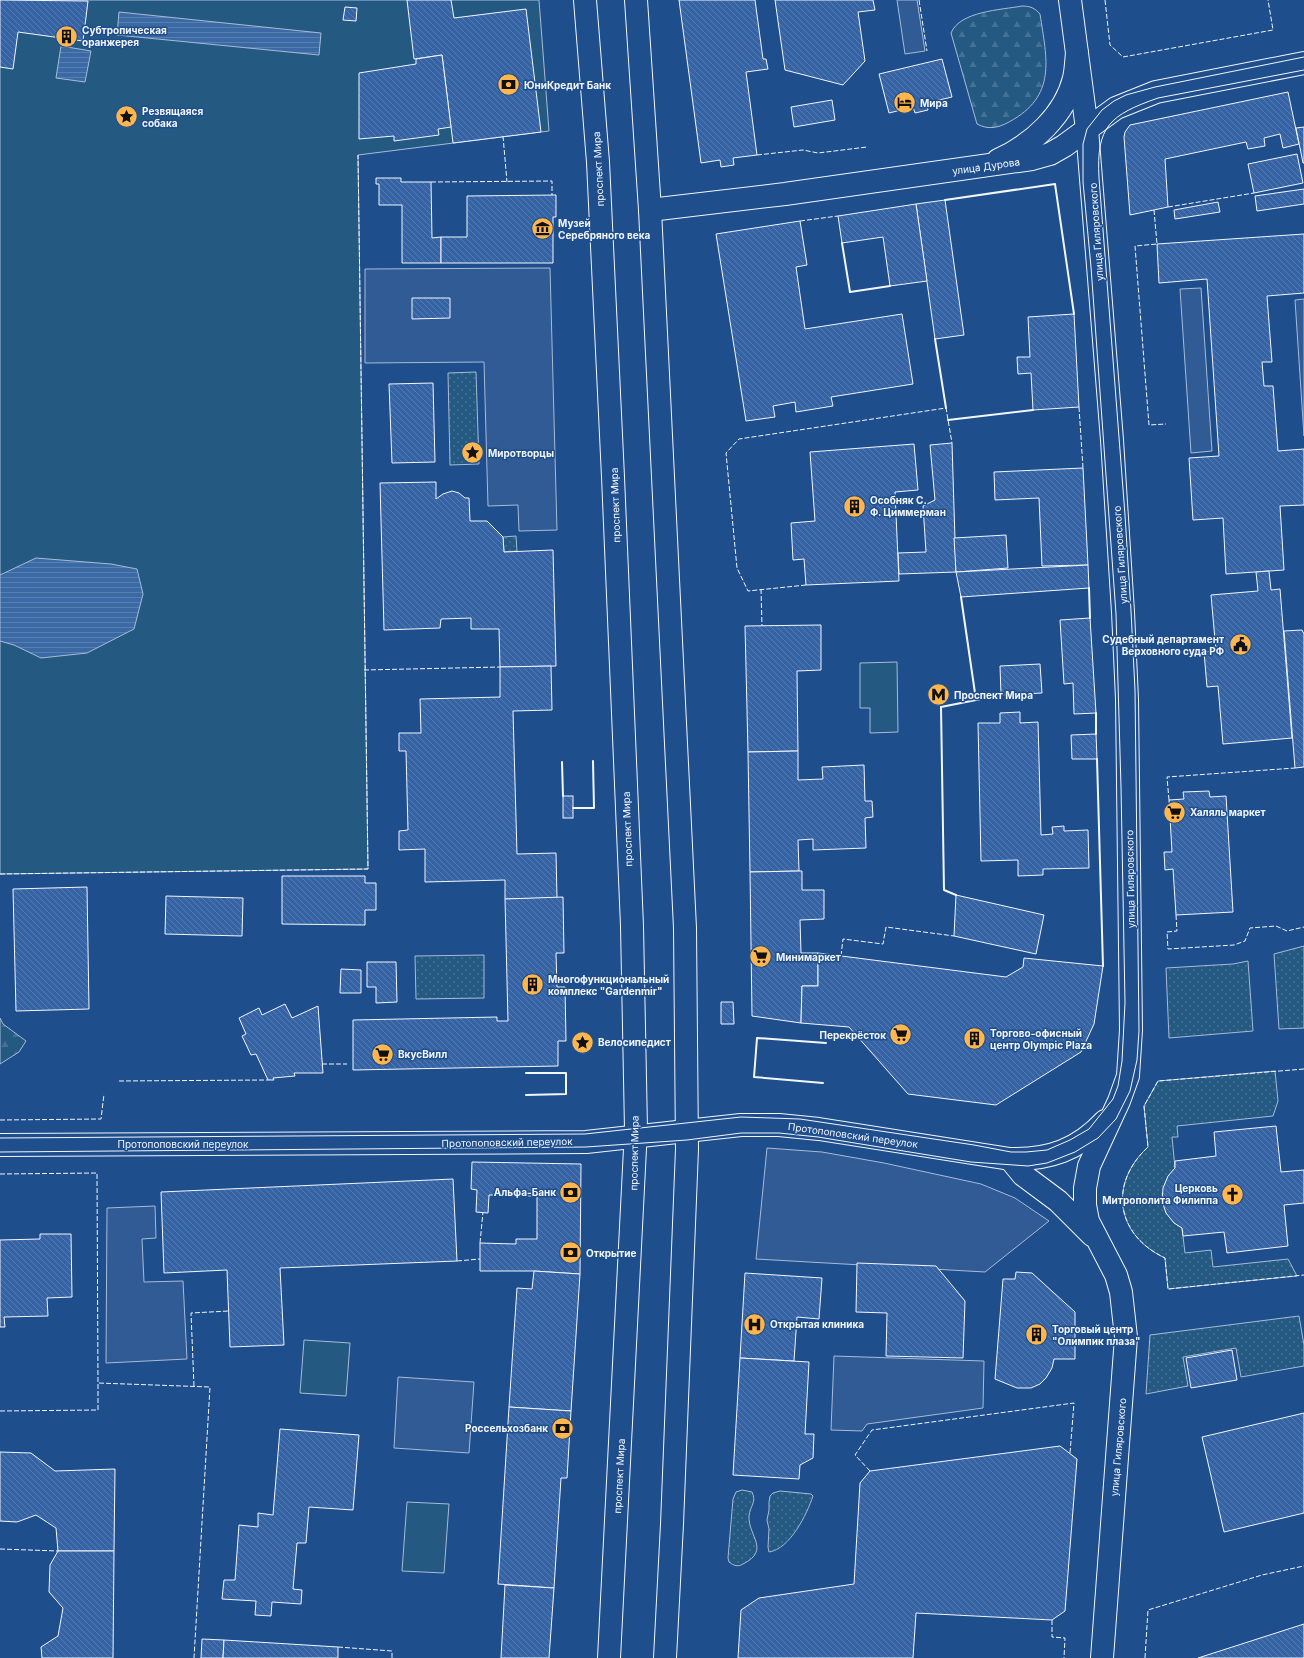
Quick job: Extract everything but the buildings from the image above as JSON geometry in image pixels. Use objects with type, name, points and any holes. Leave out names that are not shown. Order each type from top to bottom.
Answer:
[{"type":"main road","name":"проспект Мира","points":[[585,0],[598,162],[614,477],[632,926],[636,1136],[609,1658]]},
{"type":"main road","points":[[636,0],[650,210],[684,920],[687,1132],[672,1524],[665,1658]]},
{"type":"main road","name":"улица Гиляровского","points":[[1070,0],[1087,129],[1117,516],[1127,699],[1132,1030],[1128,1076],[1125,1086],[1089,1166],[1085,1188],[1085,1205],[1088,1221],[1098,1242]]},
{"type":"main road","points":[[978,168],[1000,159],[1027,144],[1051,121],[1066,100],[1074,78],[1077,53]]},
{"type":"main road","name":"улица Дурова","points":[[650,210],[785,194],[978,168],[1032,159],[1050,154],[1064,146],[1116,108],[1156,92],[1304,63]]},
{"type":"main road","name":"улица Гиляровского","points":[[1010,1159],[1027,1160],[1046,1157],[1073,1147],[1092,1134],[1108,1118],[1114,1109]]},
{"type":"main road","name":"Протопоповский переулок","points":[[0,1145],[586,1142],[741,1125],[779,1125],[819,1129],[1010,1159]]},
{"type":"main road","name":"улица Гиляровского","points":[[1010,1159],[1023,1175],[1058,1201],[1098,1242],[1108,1256],[1121,1292],[1126,1337],[1102,1658]]},
{"type":"green space","points":[[0,0],[539,0],[549,131],[358,155],[368,869],[0,874]]},
{"type":"green space","points":[[1022,6],[1032,8],[1040,14],[1046,62],[1042,89],[1035,101],[1024,112],[1009,122],[993,128],[981,126],[977,124],[951,33],[963,20],[972,16],[993,10]]},
{"type":"green space","points":[[476,372],[479,464],[450,465],[448,373]]},
{"type":"green space","points":[[516,536],[517,551],[504,552],[503,537]]},
{"type":"green space","points":[[897,662],[898,732],[870,733],[870,708],[860,708],[860,663]]},
{"type":"green space","points":[[1304,946],[1304,1028],[1279,1029],[1274,954]]},
{"type":"green space","points":[[484,955],[484,998],[416,999],[415,956]]},
{"type":"green space","points":[[1248,961],[1253,1031],[1169,1038],[1166,968],[1233,964]]},
{"type":"green space","points":[[0,1018],[3,1024],[26,1041],[19,1052],[0,1064]]},
{"type":"green space","points":[[1275,1071],[1278,1101],[1273,1116],[1177,1126],[1178,1137],[1172,1137],[1175,1168],[1165,1183],[1164,1200],[1165,1207],[1169,1215],[1182,1228],[1185,1253],[1211,1250],[1213,1267],[1288,1259],[1297,1276],[1168,1289],[1165,1258],[1149,1248],[1136,1236],[1128,1223],[1123,1208],[1123,1192],[1127,1177],[1135,1161],[1148,1147],[1144,1106],[1158,1081]]},
{"type":"green space","points":[[1299,1316],[1304,1345],[1304,1366],[1241,1377],[1236,1348],[1183,1357],[1188,1386],[1146,1394],[1150,1335]]},
{"type":"green space","points":[[304,1340],[350,1343],[346,1396],[300,1393]]},
{"type":"green space","points":[[742,1490],[752,1492],[753,1495],[754,1501],[749,1516],[757,1548],[756,1553],[751,1559],[738,1566],[729,1562],[728,1558],[733,1499],[736,1492]]},
{"type":"green space","points":[[780,1491],[811,1494],[813,1496],[807,1512],[791,1538],[784,1545],[769,1552],[769,1529],[767,1520],[770,1496],[773,1493]]},
{"type":"green space","points":[[407,1502],[449,1504],[444,1573],[402,1571]]},
{"type":"shaded area","points":[[897,0],[917,0],[925,51],[905,54]]},
{"type":"shaded area","points":[[119,12],[321,33],[319,55],[117,35]]},
{"type":"shaded area","points":[[61,46],[91,51],[85,82],[56,78]]},
{"type":"shaded area","points":[[550,268],[557,530],[519,531],[518,505],[488,506],[484,362],[365,363],[365,269]]},
{"type":"shaded area","points":[[1201,288],[1212,451],[1191,453],[1180,289]]},
{"type":"shaded area","points":[[1304,299],[1304,436],[1295,300]]},
{"type":"shaded area","points":[[36,558],[111,564],[137,569],[143,594],[134,629],[87,653],[41,658],[14,645],[0,641],[0,575]]},
{"type":"shaded area","points":[[767,1148],[822,1152],[884,1163],[981,1184],[1015,1198],[1049,1221],[985,1272],[756,1259]]},
{"type":"shaded area","points":[[155,1206],[156,1238],[142,1239],[144,1282],[183,1281],[187,1359],[106,1363],[107,1208]]},
{"type":"shaded area","points":[[834,1356],[984,1361],[983,1408],[867,1424],[862,1431],[831,1430]]},
{"type":"shaded area","points":[[398,1377],[474,1382],[469,1453],[394,1448]]},
{"type":"tram line","points":[[0,1138],[585,1134],[741,1117],[800,1119],[1011,1152],[1026,1152],[1047,1150],[1070,1140],[1089,1129],[1113,1099],[1118,1086],[1122,1061],[1125,1003],[1116,614],[1091,267],[1083,182],[1083,144],[1087,129],[1102,110],[1114,101],[1126,95],[1155,87],[1304,57]]},
{"type":"tram line","points":[[0,1152],[586,1147],[687,1140],[741,1133],[779,1133],[818,1137],[971,1162],[1028,1166],[1047,1163],[1075,1152],[1098,1138],[1116,1119],[1130,1091],[1137,1060],[1139,1031],[1135,690],[1125,515],[1099,178],[1100,146],[1109,125],[1117,117],[1128,110],[1158,98],[1304,70]]},
{"type":"fence","points":[[919,0],[927,51]]},
{"type":"fence","points":[[1105,0],[1110,45],[1123,57],[1273,30],[1268,0]]},
{"type":"fence","points":[[503,136],[507,182]]},
{"type":"fence","points":[[757,155],[803,150],[818,153],[867,147]]},
{"type":"fence","points":[[0,874],[368,869],[358,155]]},
{"type":"fence","points":[[431,182],[552,181],[552,195]]},
{"type":"fence","points":[[1168,207],[1254,193]]},
{"type":"fence","points":[[1154,210],[1157,244],[1135,246],[1149,425],[1166,424]]},
{"type":"fence","points":[[800,221],[838,216]]},
{"type":"fence","points":[[1079,407],[1083,468]]},
{"type":"fence","points":[[806,585],[748,591],[737,568],[726,453],[739,439],[946,408],[952,443]]},
{"type":"fence","points":[[761,589],[762,626]]},
{"type":"fence","points":[[364,670],[500,667]]},
{"type":"fence","points":[[1169,800],[1167,777],[1295,768]]},
{"type":"fence","points":[[1176,915],[1177,931],[1167,932],[1168,949],[1234,945],[1245,941],[1250,928],[1276,926],[1287,931],[1304,927]]},
{"type":"fence","points":[[841,956],[843,939],[883,944],[886,927],[954,936]]},
{"type":"fence","points":[[322,1064],[347,1064]]},
{"type":"fence","points":[[1304,1069],[1158,1081],[1144,1106],[1148,1147],[1135,1161],[1127,1177],[1123,1192],[1123,1208],[1128,1223],[1136,1236],[1149,1248],[1165,1258],[1168,1289],[1304,1275]]},
{"type":"fence","points":[[119,1081],[268,1080]]},
{"type":"fence","points":[[0,1120],[101,1119],[104,1094]]},
{"type":"fence","points":[[0,1174],[97,1173],[98,1384]]},
{"type":"fence","points":[[480,1243],[483,1212]]},
{"type":"fence","points":[[457,1261],[480,1259]]},
{"type":"fence","points":[[194,1386],[191,1313],[229,1311]]},
{"type":"fence","points":[[0,1411],[98,1410],[98,1383],[210,1387],[194,1658]]},
{"type":"fence","points":[[870,1471],[855,1455],[872,1430],[1074,1403],[1070,1453]]},
{"type":"fence","points":[[0,1549],[58,1551]]},
{"type":"fence","points":[[1145,1658],[1148,1610],[1262,1575],[1304,1566]]},
{"type":"fence","points":[[1052,1620],[1052,1637],[1065,1638],[1064,1658]]},
{"type":"fence","points":[[338,1647],[392,1651],[392,1658]]},
{"type":"wall","points":[[945,200],[1055,184],[1074,314]]},
{"type":"wall","points":[[842,243],[850,292],[890,286]]},
{"type":"wall","points":[[935,339],[946,408]]},
{"type":"wall","points":[[948,420],[1033,410]]},
{"type":"wall","points":[[1089,588],[1090,618]]},
{"type":"wall","points":[[956,895],[944,890],[941,707],[976,700],[961,597]]},
{"type":"wall","points":[[976,700],[1001,695]]},
{"type":"wall","points":[[1096,713],[1096,734]]},
{"type":"wall","points":[[1097,759],[1103,966]]},
{"type":"wall","points":[[573,808],[594,808],[593,761]]},
{"type":"wall","points":[[562,762],[563,796]]},
{"type":"wall","points":[[823,1083],[754,1077],[757,1038],[826,1043]]},
{"type":"wall","points":[[526,1073],[566,1073],[566,1094],[526,1095]]},
{"type":"place","name":"Субтропическая оранжерея","points":[[67,36]]},
{"type":"place","name":"ЮниКредит Банк","points":[[509,85]]},
{"type":"place","name":"Мира","points":[[904,103]]},
{"type":"place","name":"Резвящаяся собака","points":[[126,117]]},
{"type":"place","name":"Музей Серебряного века","points":[[542,229]]},
{"type":"place","name":"Миротворцы","points":[[473,453]]},
{"type":"place","name":"Особняк С. Ф. Циммерман","points":[[855,506]]},
{"type":"place","name":"Судебный департамент Верховного суда РФ","points":[[1240,645]]},
{"type":"place","name":"Проспект Мира","points":[[938,695]]},
{"type":"place","name":"Халяль маркет","points":[[1175,812]]},
{"type":"place","name":"Минимаркет","points":[[760,957]]},
{"type":"place","name":"Многофункциональный комплекс \"Gardenmir\"","points":[[532,985]]},
{"type":"place","name":"Перекрёсток","points":[[901,1035]]},
{"type":"place","name":"Торгово-офисный центр Olympic Plaza","points":[[974,1039]]},
{"type":"place","name":"Велосипедист","points":[[583,1042]]},
{"type":"place","name":"ВкусВилл","points":[[383,1054]]},
{"type":"place","name":"Альфа-Банк","points":[[571,1192]]},
{"type":"place","name":"Церковь Митрополита Филиппа","points":[[1233,1194]]},
{"type":"place","name":"Открытие","points":[[571,1253]]},
{"type":"place","name":"Открытая клиника","points":[[754,1324]]},
{"type":"place","name":"Торговый центр \"Олимпик плаза\"","points":[[1037,1335]]},
{"type":"place","name":"Россельхозбанк","points":[[563,1428]]}]
